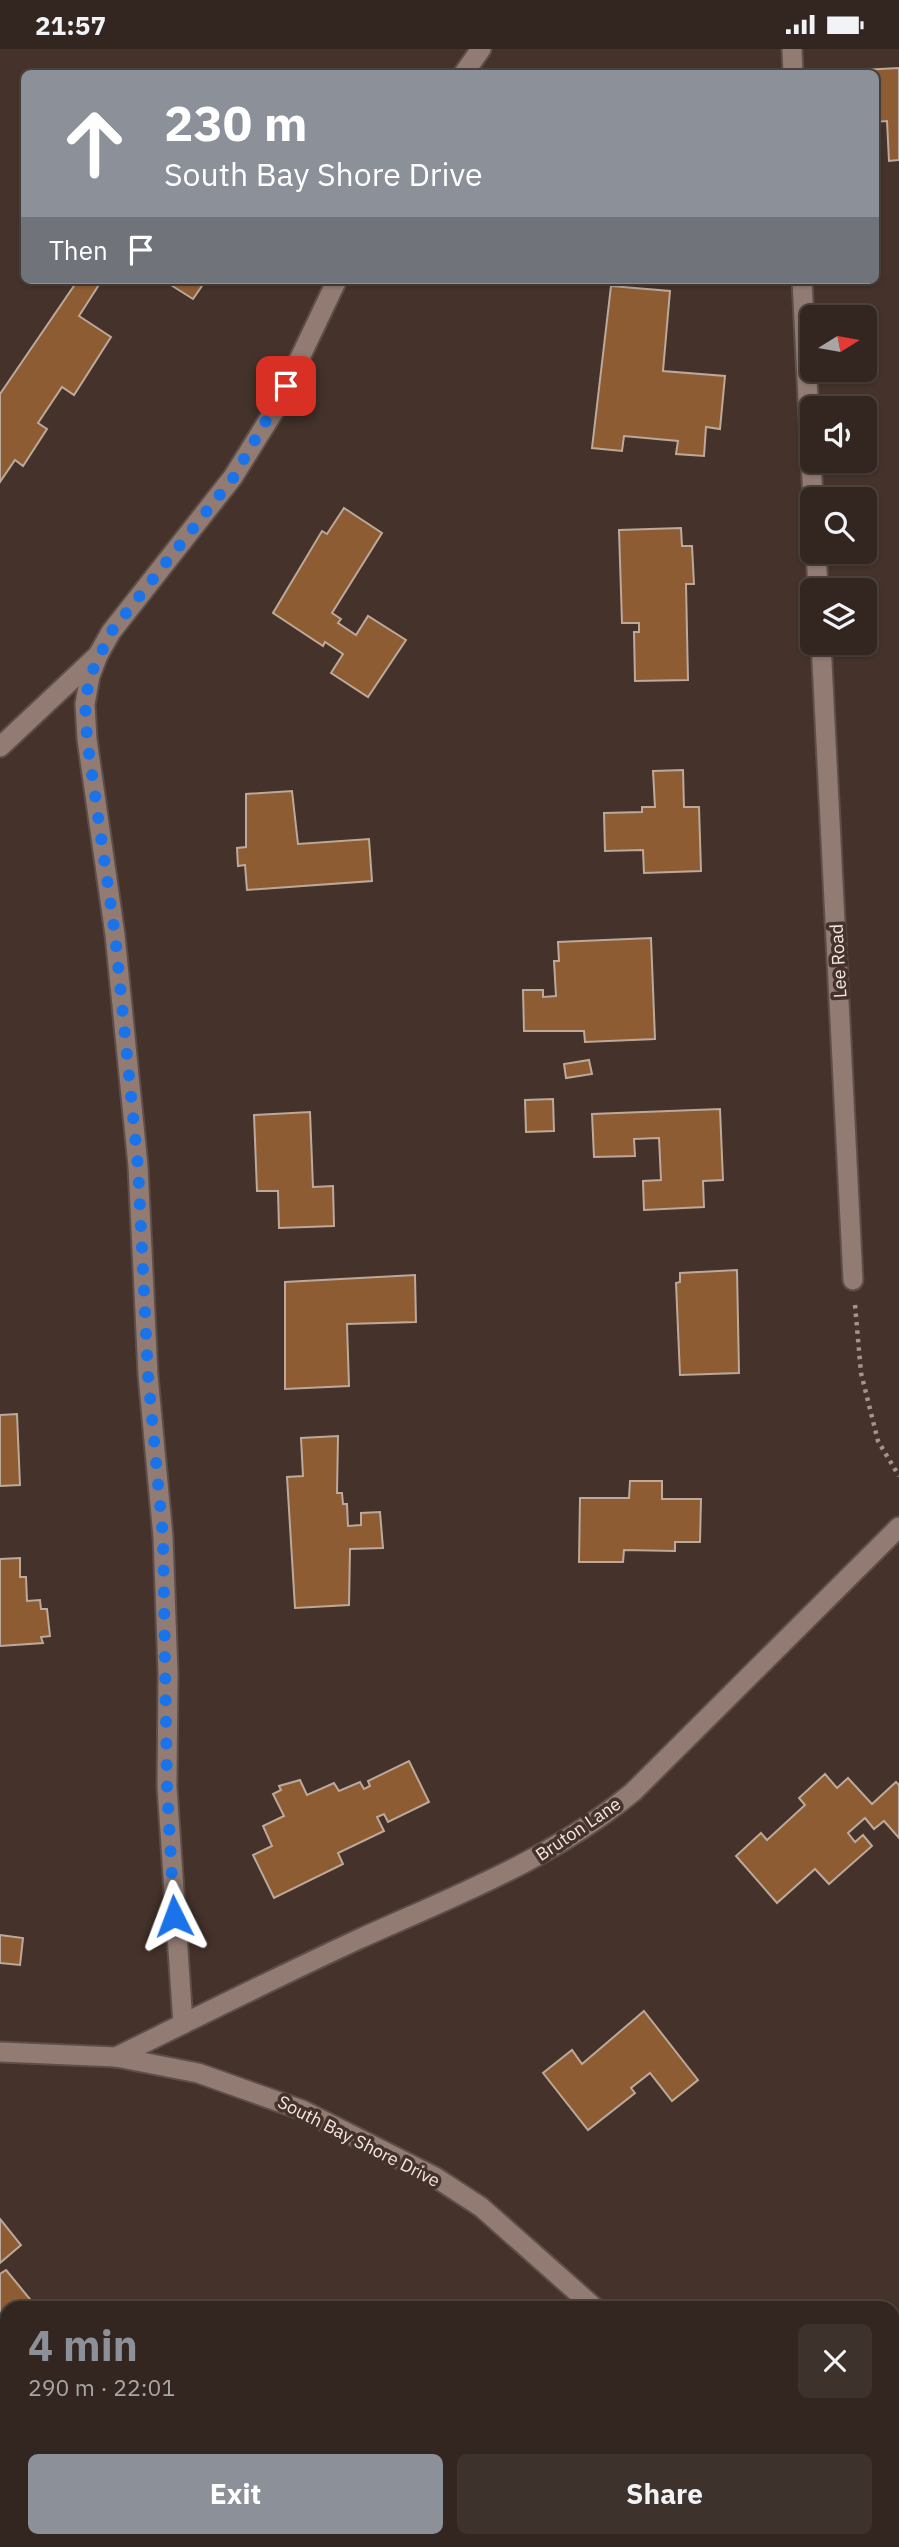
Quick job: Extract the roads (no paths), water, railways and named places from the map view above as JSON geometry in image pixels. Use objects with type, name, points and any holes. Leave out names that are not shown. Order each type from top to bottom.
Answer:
[{"type":"street","points":[[466,70],[481,49]]},
{"type":"street","points":[[792,49],[793,70]]},
{"type":"street","points":[[183,2024],[167,1787],[163,1537],[148,1375],[138,1166],[115,935],[87,739],[85,703],[90,676],[111,632],[233,478],[276,408],[335,284]]},
{"type":"street","points":[[802,284],[812,487]]},
{"type":"street","points":[[0,747],[98,655]]},
{"type":"street","name":"Lee Road","points":[[822,655],[853,1280]]},
{"type":"street","name":"Bruton Lane","points":[[116,2057],[535,1859],[603,1817],[633,1792],[899,1527]]},
{"type":"street","name":"South Bay Shore Drive","points":[[0,2053],[116,2057],[198,2073],[273,2098],[435,2177],[481,2207],[587,2301]]}]
